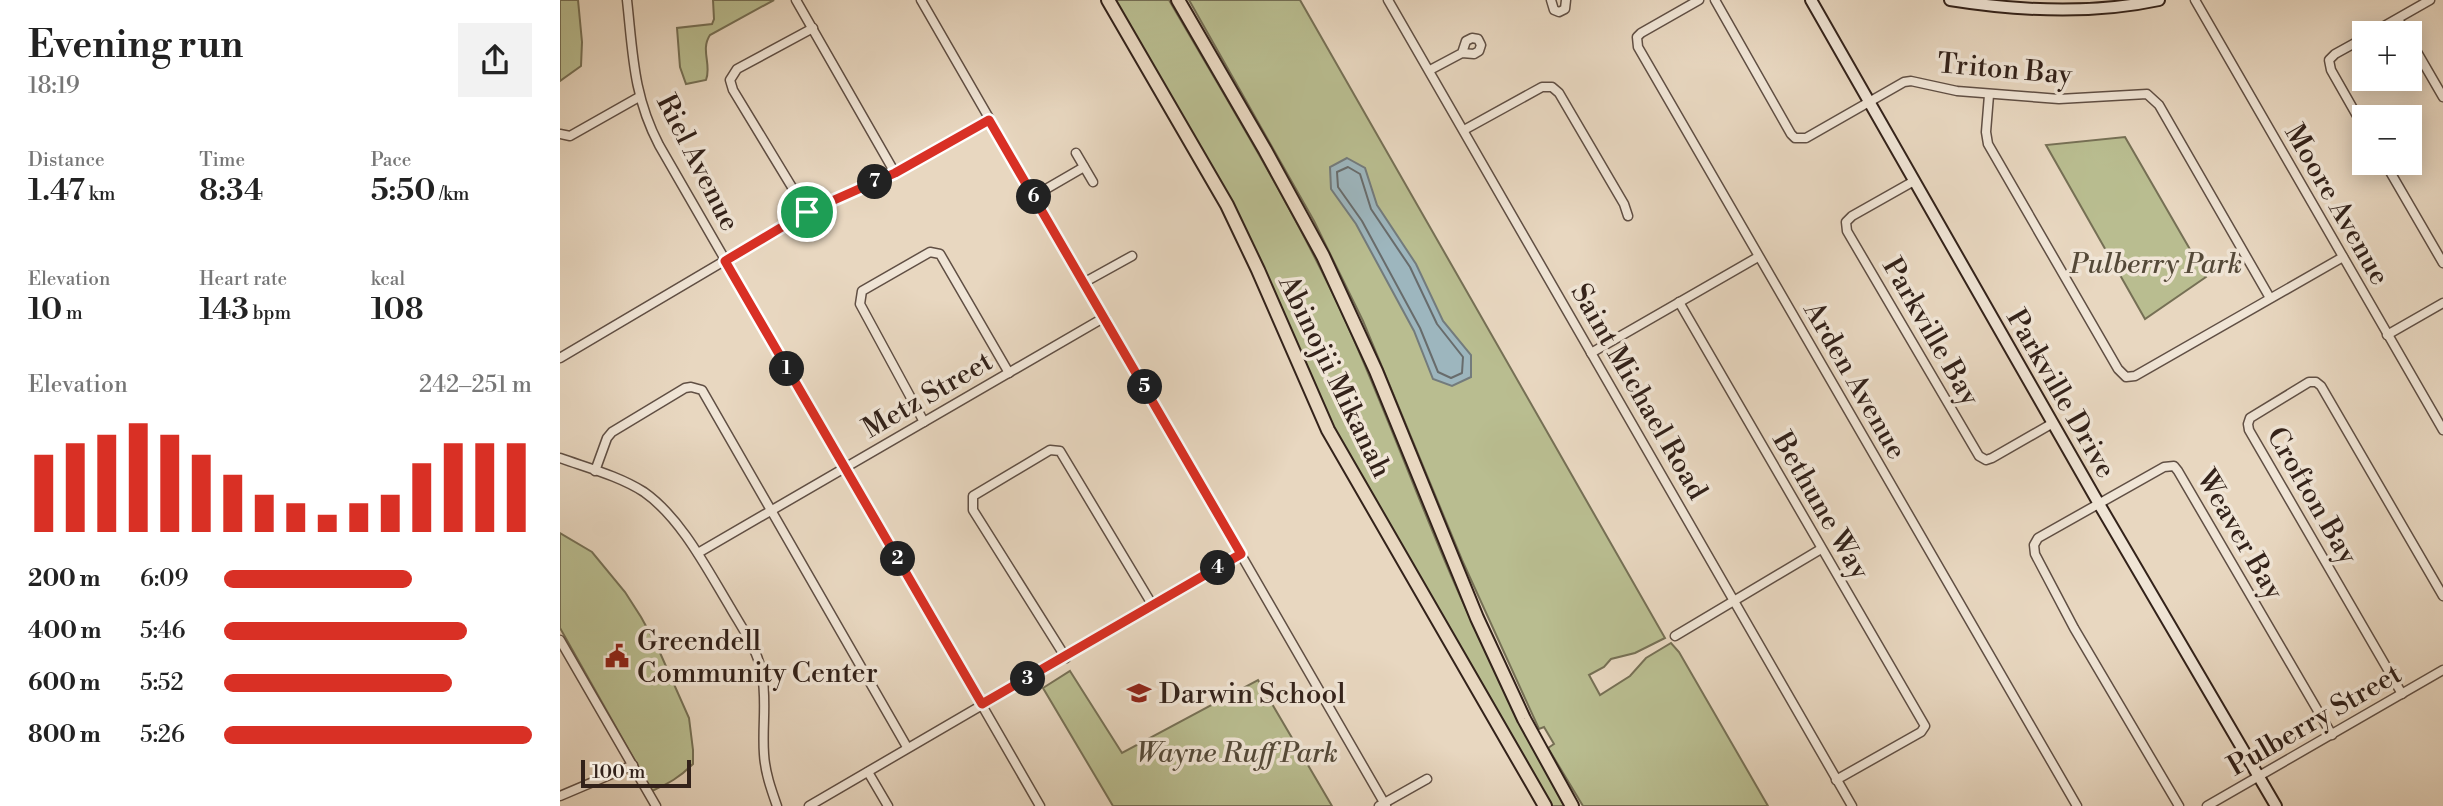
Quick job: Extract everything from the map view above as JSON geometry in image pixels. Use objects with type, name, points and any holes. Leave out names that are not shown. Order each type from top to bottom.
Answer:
[{"type":"main road","name":"Abinojii Mikanah","points":[[1108,0],[1227,205],[1328,430],[1545,806]]},
{"type":"main road","name":"Abinojii Mikanah","points":[[1178,0],[1265,150],[1322,256],[1376,371],[1477,618],[1524,719],[1573,806]]},
{"type":"street","name":"Riel Avenue","points":[[627,0],[639,97],[648,124],[1041,806]]},
{"type":"street","points":[[796,0],[895,173]]},
{"type":"street","points":[[921,0],[1383,805],[1427,779]]},
{"type":"street","name":"Saint Michael Road","points":[[1388,0],[1852,806]]},
{"type":"street","points":[[1552,0],[1554,10],[1559,12],[1565,9],[1566,0]]},
{"type":"street","name":"Arden Avenue","points":[[1699,0],[1640,33],[1637,42],[1758,257],[2077,806]]},
{"type":"street","name":"Triton Bay","points":[[1715,0],[1795,138],[1806,138],[1869,101],[1910,81],[1989,95],[2069,99],[2140,93],[2154,99],[2270,298]]},
{"type":"street","name":"Parkville Drive","points":[[1811,0],[2099,504],[2276,806]]},
{"type":"street","points":[[1950,0],[1990,6],[2053,10],[2101,9],[2159,0]]},
{"type":"street","name":"Moore Avenue","points":[[2195,0],[2443,430]]},
{"type":"street","points":[[2394,21],[2430,0]]},
{"type":"street","points":[[807,212],[733,90],[730,80],[737,69],[813,28]]},
{"type":"street","points":[[2352,45],[2335,54],[2329,61],[2331,70],[2352,107]]},
{"type":"street","points":[[1430,71],[1462,52]]},
{"type":"street","points":[[2422,61],[2443,97]]},
{"type":"street","points":[[1464,130],[1542,87],[1552,87],[1559,93],[1624,204],[1628,216]]},
{"type":"street","points":[[1989,95],[1986,132],[1988,144],[2121,374],[2126,377],[2135,376],[2343,257]]},
{"type":"street","points":[[560,134],[570,136],[639,97]]},
{"type":"street","points":[[560,358],[807,212],[895,173],[989,120]]},
{"type":"street","points":[[1076,153],[1093,182]]},
{"type":"street","points":[[1034,196],[1084,167]]},
{"type":"street","points":[[2392,175],[2443,263]]},
{"type":"street","name":"Parkville Bay","points":[[1914,181],[1852,216],[1846,222],[1847,231],[1979,456],[1986,460],[1992,458],[2053,423]]},
{"type":"street","points":[[925,422],[860,304],[862,291],[930,252],[940,254],[1009,373]]},
{"type":"street","points":[[1085,282],[1132,256]]},
{"type":"street","points":[[1591,353],[1758,257]]},
{"type":"street","name":"Bethune Way","points":[[1679,302],[1925,726],[1923,730],[1836,780]]},
{"type":"street","points":[[2387,335],[2443,303]]},
{"type":"street","name":"Metz Street","points":[[698,553],[1105,317]]},
{"type":"street","name":"Crofton Bay","points":[[2402,694],[2249,430],[2250,418],[2309,382],[2316,382],[2321,386],[2443,596]]},
{"type":"street","points":[[595,471],[611,432],[685,388],[697,387],[702,390],[907,747]]},
{"type":"street","points":[[1066,658],[973,510],[973,496],[1050,450],[1060,452],[1153,606]]},
{"type":"street","points":[[560,458],[631,484],[660,505],[698,553],[753,647],[762,670],[765,693],[764,756],[769,785],[777,806]]},
{"type":"street","name":"Weaver Bay","points":[[2179,806],[2074,628],[2035,554],[2034,545],[2039,538],[2164,467],[2174,466],[2332,735]]},
{"type":"street","points":[[1675,636],[1821,549]]},
{"type":"street","points":[[809,806],[1241,554]]},
{"type":"street","points":[[560,640],[656,806]]},
{"type":"street","name":"Pulberry Street","points":[[2207,806],[2443,670]]},
{"type":"street","points":[[560,796],[633,765]]},
{"type":"street","points":[[868,772],[888,806]]},
{"type":"green space","points":[[560,0],[578,0],[582,42],[581,66],[560,81]]},
{"type":"green space","points":[[713,0],[774,0],[710,35],[706,46],[706,80],[686,84],[680,67],[677,28],[712,24]]},
{"type":"green space","points":[[1113,0],[1169,0],[1262,160],[1347,324],[1470,618],[1565,806],[1552,806],[1526,764],[1332,429],[1290,338]]},
{"type":"green space","points":[[1189,0],[1300,0],[1665,638],[1635,653],[1611,659],[1604,667],[1589,675],[1600,695],[1630,676],[1646,658],[1671,643],[1679,652],[1768,806],[1583,806],[1548,748],[1554,744],[1544,727],[1539,729],[1462,560],[1363,321],[1314,221]]},
{"type":"green space","name":"Pulberry Park","points":[[2125,137],[2206,277],[2145,319],[2046,145]]},
{"type":"green space","points":[[560,533],[592,552],[625,592],[657,646],[689,718],[693,764],[674,780],[652,791],[560,628]]},
{"type":"green space","name":"Wayne Ruff Park","points":[[1070,671],[1122,753],[1258,680],[1332,806],[1113,806],[1043,688]]},
{"type":"water","points":[[1347,158],[1365,168],[1377,205],[1416,264],[1443,321],[1471,355],[1471,377],[1452,386],[1433,379],[1414,331],[1356,224],[1331,189],[1330,167]]},
{"type":"place","name":"Greendell Community Center","points":[[617,656]]},
{"type":"place","name":"Darwin School","points":[[1139,693]]},
{"type":"route","points":[[989,120],[1241,554],[1066,658],[982,704],[725,261],[807,212],[895,173],[989,120]]}]
